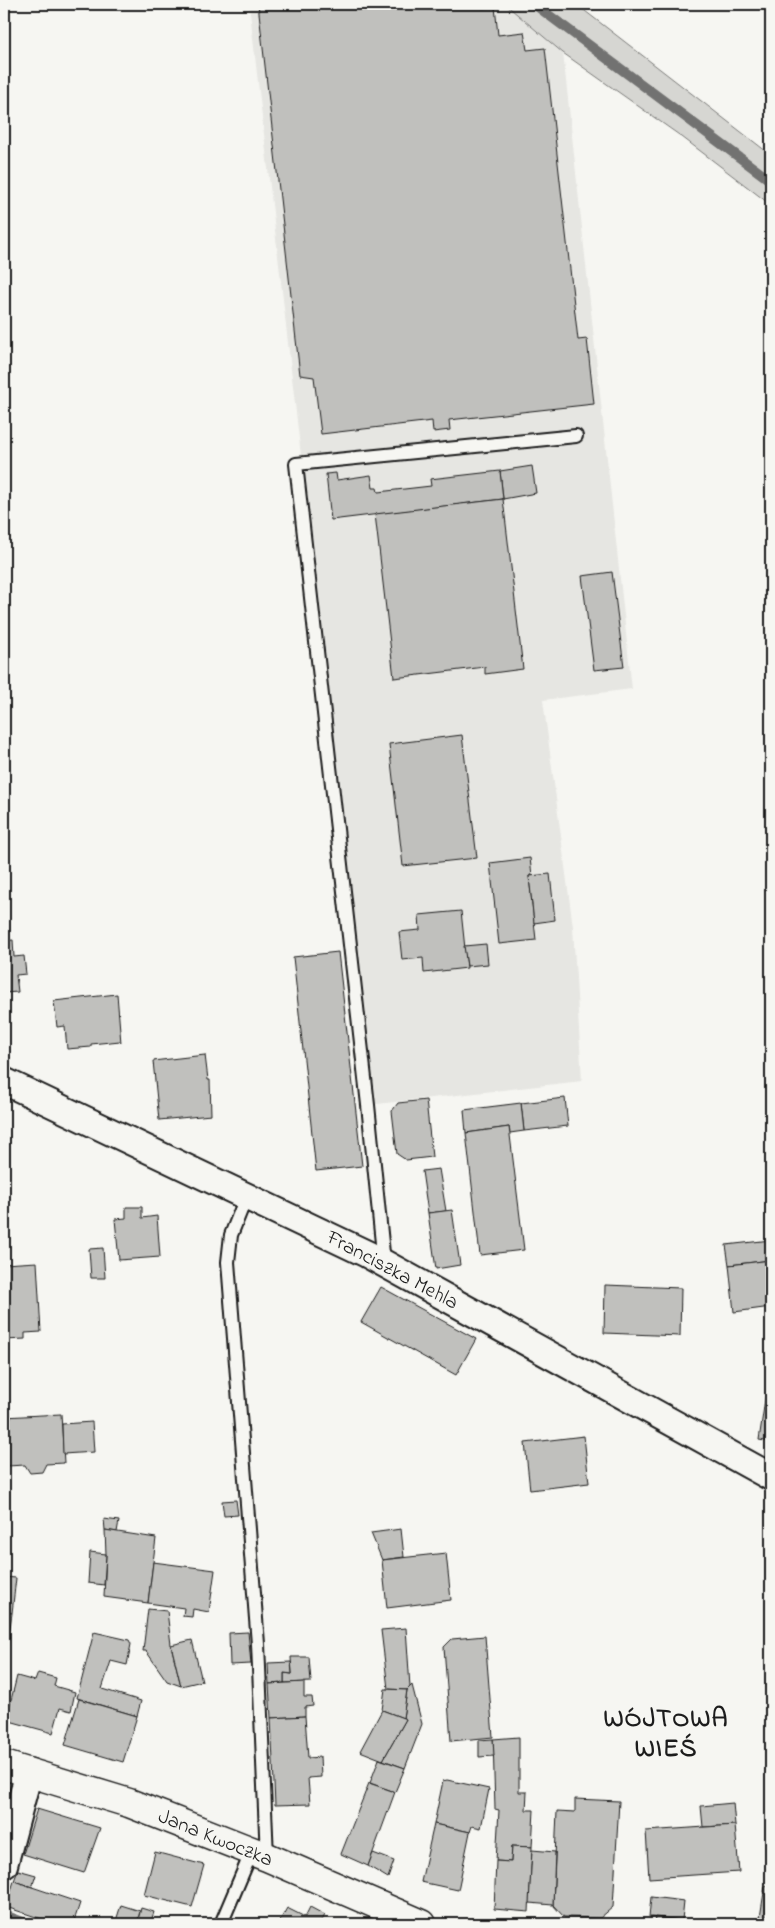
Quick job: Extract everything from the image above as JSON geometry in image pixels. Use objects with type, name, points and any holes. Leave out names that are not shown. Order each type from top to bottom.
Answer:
[{"type":"street","name":"Franciszka Mehla","points":[[4,1081],[247,1195],[384,1263],[771,1477]]},
{"type":"street","name":"Jana Kwoczka","points":[[16,1769],[129,1803],[259,1854],[422,1924]]},
{"type":"street","points":[[4,1865],[16,1769]]},
{"type":"lane","points":[[384,1263],[296,464],[576,436]]},
{"type":"lane","points":[[221,1924],[259,1854],[258,1644],[228,1262],[231,1235],[247,1195]]},
{"type":"shaded area","points":[[249,4],[505,4],[563,53],[632,689],[543,700],[573,927],[582,1081],[368,1105],[310,534]]},
{"type":"shaded area","points":[[505,4],[576,4],[771,155],[771,205],[682,137],[563,53]]},
{"type":"building","points":[[258,4],[481,4],[482,8],[495,7],[498,35],[524,32],[527,50],[545,48],[578,340],[587,339],[594,404],[449,420],[450,430],[433,432],[432,421],[321,434],[314,377],[300,375]]},
{"type":"building","points":[[532,466],[536,493],[503,499],[500,471]]},
{"type":"building","points":[[500,471],[503,499],[331,520],[326,474],[336,473],[337,480],[371,475],[373,488],[377,488],[378,492],[431,486],[430,479]]},
{"type":"building","points":[[503,499],[523,669],[485,674],[485,667],[394,678],[375,514]]},
{"type":"building","points":[[612,572],[624,667],[594,670],[582,576]]},
{"type":"building","points":[[462,735],[477,858],[403,866],[389,744]]},
{"type":"building","points":[[530,858],[532,876],[529,876],[536,940],[499,944],[490,863]]},
{"type":"building","points":[[550,874],[555,920],[534,923],[529,876]]},
{"type":"building","points":[[461,911],[467,968],[424,973],[423,958],[402,960],[399,932],[420,930],[419,915]]},
{"type":"building","points":[[13,940],[14,957],[24,956],[26,974],[16,975],[18,992],[4,993],[4,941]]},
{"type":"building","points":[[486,944],[488,964],[467,966],[464,946]]},
{"type":"building","points":[[338,952],[362,1166],[316,1171],[293,957]]},
{"type":"building","points":[[117,994],[121,1043],[120,1041],[91,1044],[91,1047],[67,1049],[65,1026],[57,1027],[54,1001]]},
{"type":"building","points":[[205,1055],[208,1080],[210,1080],[211,1115],[159,1120],[153,1061]]},
{"type":"building","points":[[565,1098],[568,1126],[524,1131],[521,1103]]},
{"type":"building","points":[[426,1100],[432,1157],[406,1160],[397,1154],[392,1111],[398,1103]]},
{"type":"building","points":[[521,1103],[524,1131],[510,1133],[509,1127],[466,1133],[464,1110]]},
{"type":"building","points":[[509,1127],[524,1250],[480,1255],[466,1133]]},
{"type":"building","points":[[439,1169],[446,1211],[428,1213],[422,1171]]},
{"type":"building","points":[[126,1207],[142,1207],[142,1218],[157,1216],[160,1257],[119,1260],[115,1219],[126,1218]]},
{"type":"building","points":[[452,1210],[460,1265],[436,1269],[428,1213]]},
{"type":"building","points":[[771,1240],[771,1260],[729,1265],[726,1245]]},
{"type":"building","points":[[103,1248],[105,1278],[91,1278],[89,1249]]},
{"type":"building","points":[[771,1260],[771,1307],[734,1312],[729,1265]]},
{"type":"building","points":[[37,1262],[41,1332],[25,1333],[25,1339],[4,1340],[4,1264]]},
{"type":"building","points":[[605,1285],[681,1288],[680,1336],[604,1333]]},
{"type":"building","points":[[381,1287],[476,1339],[456,1375],[361,1322]]},
{"type":"building","points":[[766,1393],[771,1393],[771,1442],[759,1440]]},
{"type":"building","points":[[61,1414],[64,1463],[46,1464],[42,1472],[30,1473],[25,1465],[7,1466],[4,1417]]},
{"type":"building","points":[[92,1422],[94,1452],[63,1454],[62,1424]]},
{"type":"building","points":[[584,1436],[589,1483],[530,1490],[525,1443]]},
{"type":"building","points":[[236,1500],[238,1515],[224,1516],[222,1501]]},
{"type":"building","points":[[104,1519],[119,1521],[117,1532],[105,1530]]},
{"type":"building","points":[[401,1529],[404,1557],[382,1560],[371,1533]]},
{"type":"building","points":[[105,1530],[156,1538],[148,1603],[104,1597]]},
{"type":"building","points":[[90,1552],[106,1554],[104,1585],[88,1583]]},
{"type":"building","points":[[446,1553],[451,1600],[387,1608],[382,1560]]},
{"type":"building","points":[[153,1562],[215,1570],[209,1612],[193,1609],[192,1617],[183,1616],[184,1608],[148,1603]]},
{"type":"building","points":[[4,1577],[16,1578],[12,1613],[4,1612]]},
{"type":"building","points":[[148,1609],[167,1611],[171,1645],[181,1686],[167,1681],[146,1651],[143,1651]]},
{"type":"building","points":[[4,1612],[12,1613],[5,1665],[4,1665]]},
{"type":"building","points":[[406,1628],[410,1687],[407,1690],[388,1689],[381,1630]]},
{"type":"building","points":[[94,1632],[129,1640],[131,1644],[127,1665],[111,1661],[102,1689],[141,1701],[137,1716],[77,1698]]},
{"type":"building","points":[[248,1632],[251,1664],[230,1665],[229,1633]]},
{"type":"building","points":[[485,1636],[493,1737],[451,1741],[444,1647],[452,1639]]},
{"type":"building","points":[[192,1640],[202,1681],[181,1686],[171,1645]]},
{"type":"building","points":[[291,1657],[309,1657],[311,1682],[284,1683],[284,1673],[292,1674]]},
{"type":"building","points":[[291,1662],[292,1674],[284,1673],[284,1683],[269,1684],[268,1663]]},
{"type":"building","points":[[38,1673],[56,1678],[54,1686],[75,1692],[71,1711],[60,1708],[53,1733],[6,1720],[17,1676],[35,1681]]},
{"type":"building","points":[[304,1682],[304,1697],[312,1697],[313,1706],[305,1707],[305,1716],[271,1718],[269,1684]]},
{"type":"building","points":[[412,1685],[422,1724],[405,1768],[383,1760],[406,1719],[403,1718],[407,1690]]},
{"type":"building","points":[[385,1689],[407,1690],[403,1718],[382,1710]]},
{"type":"building","points":[[79,1699],[137,1716],[123,1762],[65,1745]]},
{"type":"building","points":[[382,1710],[406,1719],[383,1760],[360,1751]]},
{"type":"building","points":[[305,1716],[308,1758],[320,1757],[321,1777],[308,1778],[310,1804],[275,1805],[271,1718]]},
{"type":"building","points":[[519,1737],[519,1792],[527,1792],[526,1810],[534,1810],[532,1847],[512,1846],[511,1862],[496,1861],[499,1810],[495,1809],[493,1739]]},
{"type":"building","points":[[493,1739],[494,1756],[479,1757],[479,1740]]},
{"type":"building","points":[[379,1759],[405,1768],[395,1792],[370,1783]]},
{"type":"building","points":[[447,1780],[489,1789],[481,1828],[472,1826],[470,1832],[434,1824],[443,1781]]},
{"type":"building","points":[[369,1783],[395,1792],[368,1866],[341,1854]]},
{"type":"building","points":[[575,1799],[619,1801],[613,1907],[600,1918],[564,1917],[553,1905],[557,1811],[575,1812]]},
{"type":"building","points":[[733,1803],[735,1825],[703,1827],[701,1806]]},
{"type":"building","points":[[37,1809],[100,1828],[84,1873],[23,1854]]},
{"type":"building","points":[[434,1824],[470,1832],[458,1890],[421,1882]]},
{"type":"building","points":[[735,1825],[739,1872],[649,1878],[646,1831]]},
{"type":"building","points":[[512,1846],[532,1847],[529,1912],[494,1909],[496,1861],[511,1862]]},
{"type":"building","points":[[532,1850],[555,1852],[553,1905],[529,1903]]},
{"type":"building","points":[[155,1852],[204,1865],[192,1907],[144,1895]]},
{"type":"building","points":[[373,1853],[394,1861],[388,1878],[368,1866]]},
{"type":"building","points":[[18,1870],[36,1875],[32,1887],[14,1881]]},
{"type":"building","points":[[14,1881],[80,1903],[73,1924],[57,1924],[6,1907]]},
{"type":"building","points":[[765,1886],[771,1886],[771,1924],[759,1924]]},
{"type":"building","points":[[651,1897],[684,1901],[682,1920],[649,1917]]},
{"type":"building","points":[[121,1905],[140,1911],[137,1924],[115,1924]]},
{"type":"building","points":[[310,1907],[325,1915],[320,1924],[278,1924],[287,1908],[305,1917]]},
{"type":"building","points":[[141,1908],[154,1912],[150,1924],[137,1924]]},
{"type":"building","points":[[655,1917],[682,1920],[681,1924],[654,1924]]},
{"type":"waterway","points":[[534,4],[771,181]]},
{"type":"waterway","points":[[4,1915],[28,1924]]},
{"type":"district","name":"WÓJTOWA WIEŚ","points":[[666,1732]]}]
